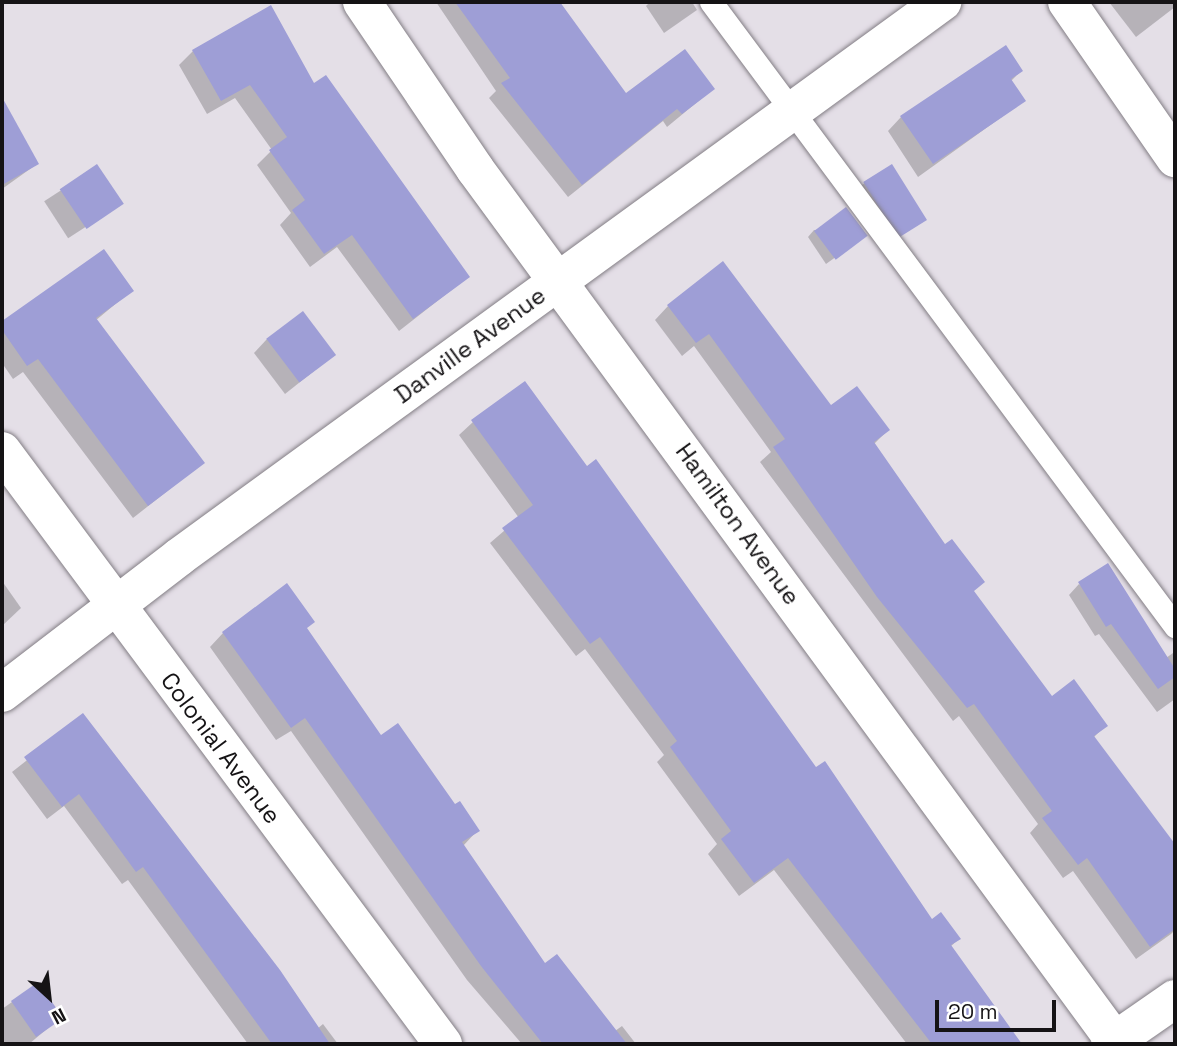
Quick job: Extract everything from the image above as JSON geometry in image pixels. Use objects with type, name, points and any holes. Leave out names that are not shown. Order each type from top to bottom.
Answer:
[{"type":"street","name":"Hamilton Avenue","points":[[362,2],[475,169],[1114,1043]]},
{"type":"street","name":"Danville Avenue","points":[[2,693],[558,281],[942,2]]},
{"type":"street","points":[[1067,2],[1175,158]]},
{"type":"street","name":"Colonial Avenue","points":[[2,451],[115,607],[443,1044]]},
{"type":"street","points":[[1114,1043],[1175,999]]},
{"type":"lane","points":[[711,2],[1175,626]]},
{"type":"building","points":[[455,2],[560,2],[626,93],[685,49],[715,89],[682,114],[677,109],[582,185],[501,83],[510,78]]},
{"type":"building","points":[[271,5],[314,83],[326,75],[470,277],[413,319],[352,235],[324,254],[292,210],[305,200],[269,150],[287,137],[250,85],[221,101],[192,50]]},
{"type":"building","points":[[1006,45],[1023,71],[1011,79],[1026,101],[933,164],[900,116]]},
{"type":"building","points":[[2,97],[39,164],[2,185]]},
{"type":"building","points":[[97,164],[124,204],[87,229],[60,189]]},
{"type":"building","points":[[892,164],[927,220],[898,238],[863,182]]},
{"type":"building","points":[[846,207],[868,236],[836,260],[814,231]]},
{"type":"building","points":[[104,249],[134,291],[96,318],[205,463],[148,506],[38,359],[27,366],[2,330],[2,321]]},
{"type":"building","points":[[723,261],[831,405],[857,386],[890,430],[874,442],[945,544],[952,539],[985,582],[974,591],[1052,696],[1074,679],[1108,726],[1094,736],[1175,844],[1175,929],[1150,947],[1087,858],[1078,865],[1042,818],[1052,811],[974,704],[967,708],[877,597],[773,447],[785,439],[709,334],[696,343],[667,305]]},
{"type":"building","points":[[303,311],[336,355],[299,383],[266,339]]},
{"type":"building","points":[[525,381],[587,466],[596,459],[816,767],[825,761],[932,919],[941,912],[961,939],[951,945],[1022,1044],[932,1044],[788,858],[754,883],[721,839],[731,831],[670,747],[677,741],[600,637],[590,644],[502,528],[533,505],[471,420]]},
{"type":"building","points":[[1108,563],[1175,669],[1175,677],[1158,689],[1111,624],[1106,627],[1078,582]]},
{"type":"building","points":[[287,583],[315,622],[307,628],[381,735],[398,723],[455,804],[460,801],[480,831],[462,842],[545,963],[557,954],[627,1044],[543,1044],[481,966],[305,718],[291,728],[222,632]]},
{"type":"building","points":[[83,713],[280,970],[330,1044],[272,1044],[143,867],[136,872],[79,794],[62,807],[24,757]]},
{"type":"building","points":[[38,982],[63,1018],[36,1037],[11,1001]]}]
